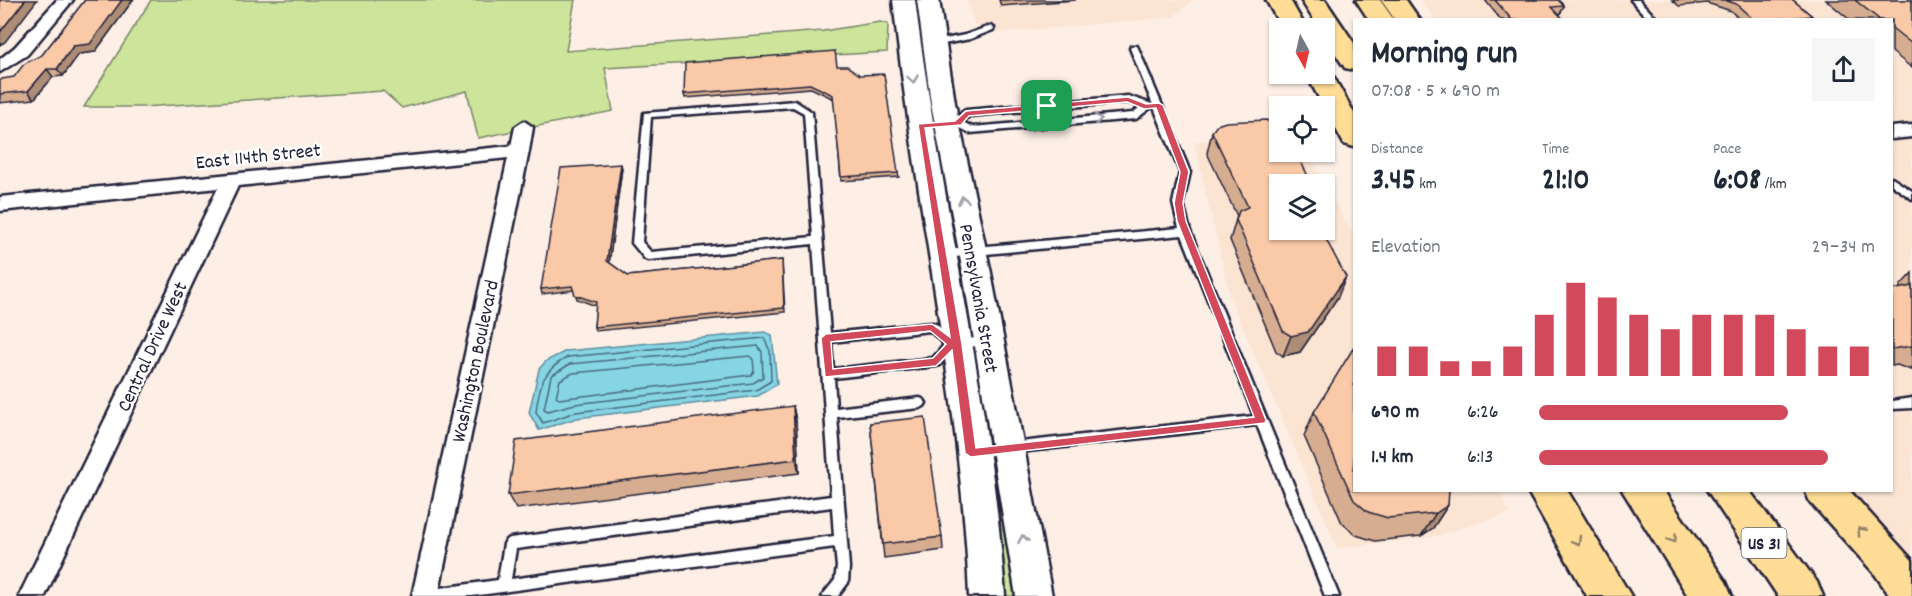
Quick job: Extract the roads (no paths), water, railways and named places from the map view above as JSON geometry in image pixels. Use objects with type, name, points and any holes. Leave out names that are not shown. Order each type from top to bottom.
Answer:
[{"type":"highway","points":[[1278,0],[1288,18]]},
{"type":"highway","points":[[1313,0],[1353,60]]},
{"type":"highway","points":[[1368,0],[1381,18]]},
{"type":"highway","points":[[1393,0],[1406,18]]},
{"type":"highway","points":[[1324,84],[1353,136]]},
{"type":"highway","points":[[1547,492],[1610,596]]},
{"type":"highway","points":[[1642,492],[1711,596]]},
{"type":"highway","name":"US 31","points":[[1727,492],[1803,596]]},
{"type":"highway","points":[[1826,492],[1900,570],[1912,592]]},
{"type":"main road","name":"Pennsylvania Street","points":[[904,0],[921,45],[973,253],[1006,450],[1034,596]]},
{"type":"main road","name":"Pennsylvania Street","points":[[921,45],[928,0]]},
{"type":"main road","name":"Pennsylvania Street","points":[[939,124],[943,254],[954,344],[984,533],[987,596]]},
{"type":"street","points":[[0,67],[27,45],[65,0]]},
{"type":"street","name":"Washington Boulevard","points":[[425,596],[524,127]]},
{"type":"street","points":[[1893,133],[1912,131]]},
{"type":"street","name":"East 114th Street","points":[[0,204],[520,151]]},
{"type":"street","name":"Central Drive West","points":[[32,596],[231,181]]},
{"type":"lane","points":[[1635,0],[1652,18]]},
{"type":"lane","points":[[921,45],[967,37],[990,28]]},
{"type":"lane","points":[[1134,48],[1185,172],[1178,203],[1185,231],[1332,596]]},
{"type":"lane","points":[[939,124],[966,113],[1128,99],[1144,107],[1159,105]]},
{"type":"lane","points":[[818,240],[650,256],[637,243],[647,115],[795,105],[808,112],[842,541],[841,583],[829,596]]},
{"type":"lane","points":[[939,124],[970,130],[1136,116],[1144,107]]},
{"type":"lane","points":[[1893,182],[1912,196]]},
{"type":"lane","points":[[943,254],[973,253],[1185,231]]},
{"type":"lane","points":[[826,338],[932,327],[954,344]]},
{"type":"lane","points":[[828,374],[936,362],[954,344],[988,341]]},
{"type":"lane","points":[[831,413],[920,403]]},
{"type":"lane","points":[[1893,405],[1912,403]]},
{"type":"lane","points":[[971,453],[1261,420]]},
{"type":"lane","points":[[504,585],[510,544],[838,501]]},
{"type":"lane","points":[[425,596],[842,541]]},
{"type":"water","points":[[765,332],[772,335],[777,384],[758,396],[577,418],[539,430],[529,413],[539,369],[546,361],[566,351]]}]
